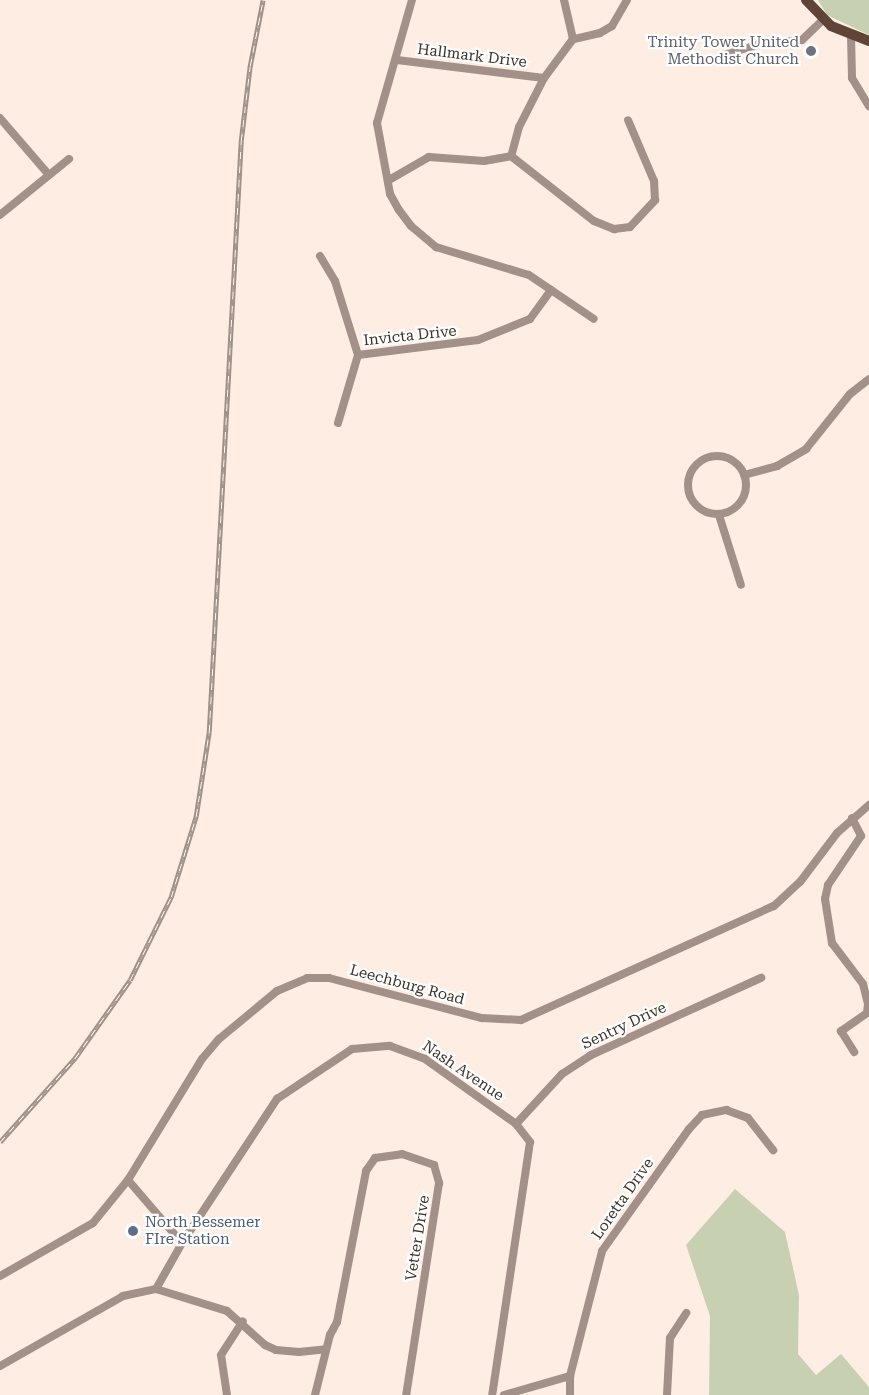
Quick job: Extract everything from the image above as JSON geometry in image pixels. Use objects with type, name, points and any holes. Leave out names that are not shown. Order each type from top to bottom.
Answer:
[{"type":"main road","points":[[806,0],[823,20],[850,36],[869,41]]},
{"type":"street","points":[[412,0],[397,60],[377,123],[390,194],[399,210],[423,238],[453,253],[529,275],[594,319]]},
{"type":"street","points":[[564,0],[573,39]]},
{"type":"street","points":[[511,156],[519,127],[544,78],[573,39],[594,36],[612,26],[627,0]]},
{"type":"street","points":[[727,54],[759,44],[802,40],[823,20]]},
{"type":"street","points":[[850,36],[852,78],[869,106]]},
{"type":"street","name":"Hallmark Drive","points":[[397,60],[544,78]]},
{"type":"street","points":[[0,118],[49,175]]},
{"type":"street","points":[[389,180],[429,157],[484,161],[511,156],[594,221],[614,229],[630,227],[655,200],[654,181],[628,120]]},
{"type":"street","points":[[0,215],[69,159]]},
{"type":"street","points":[[320,256],[335,281],[358,355]]},
{"type":"street","name":"Invicta Drive","points":[[338,423],[358,355],[478,340],[530,320],[551,290]]},
{"type":"street","points":[[744,475],[777,466],[806,449],[850,394],[869,379]]},
{"type":"street","points":[[722,457],[738,466],[744,475],[742,500],[719,515],[696,506],[688,488],[691,472],[702,460],[722,457]]},
{"type":"street","points":[[719,515],[741,585]]},
{"type":"street","name":"Leechburg Road","points":[[0,1276],[93,1223],[128,1180],[202,1059],[219,1039],[277,991],[307,978],[329,978],[482,1018],[521,1020],[774,906],[800,882],[852,818],[869,805]]},
{"type":"street","points":[[852,818],[861,836],[828,885],[825,899],[832,943],[863,984],[868,1004],[867,1014],[842,1031],[854,1052]]},
{"type":"street","name":"Sentry Drive","points":[[516,1124],[562,1074],[591,1055],[761,978]]},
{"type":"street","name":"Nash Avenue","points":[[156,1289],[182,1243],[273,1104],[324,1065],[352,1049],[390,1046],[406,1050],[425,1059],[516,1124],[527,1135],[531,1158],[492,1395]]},
{"type":"street","name":"Loretta Drive","points":[[570,1395],[570,1376],[602,1251],[689,1129],[702,1115],[726,1110],[748,1118],[772,1150]]},
{"type":"street","name":"Vetter Drive","points":[[315,1395],[326,1349],[337,1322],[369,1164],[383,1155],[427,1161],[436,1172],[440,1196],[406,1395]]},
{"type":"street","points":[[128,1180],[182,1243]]},
{"type":"street","points":[[0,1366],[123,1296],[156,1289],[178,1298],[214,1305],[243,1321],[265,1345],[276,1350],[299,1352],[326,1349]]},
{"type":"street","points":[[666,1395],[670,1338],[686,1313]]},
{"type":"street","points":[[227,1395],[221,1355],[243,1321]]},
{"type":"street","points":[[504,1395],[570,1376]]},
{"type":"green space","points":[[818,0],[869,0],[869,35],[827,15]]},
{"type":"green space","points":[[735,1189],[785,1232],[799,1295],[798,1354],[816,1375],[841,1354],[869,1387],[869,1395],[709,1395],[710,1316],[686,1245]]},
{"type":"railway","points":[[0,1142],[75,1058],[130,980],[171,897],[196,816],[209,732],[241,141],[250,66],[263,0]]},
{"type":"place","name":"Trinity Tower United Methodist Church","points":[[811,51]]},
{"type":"place","name":"North Bessemer FIre Station","points":[[133,1231]]}]
